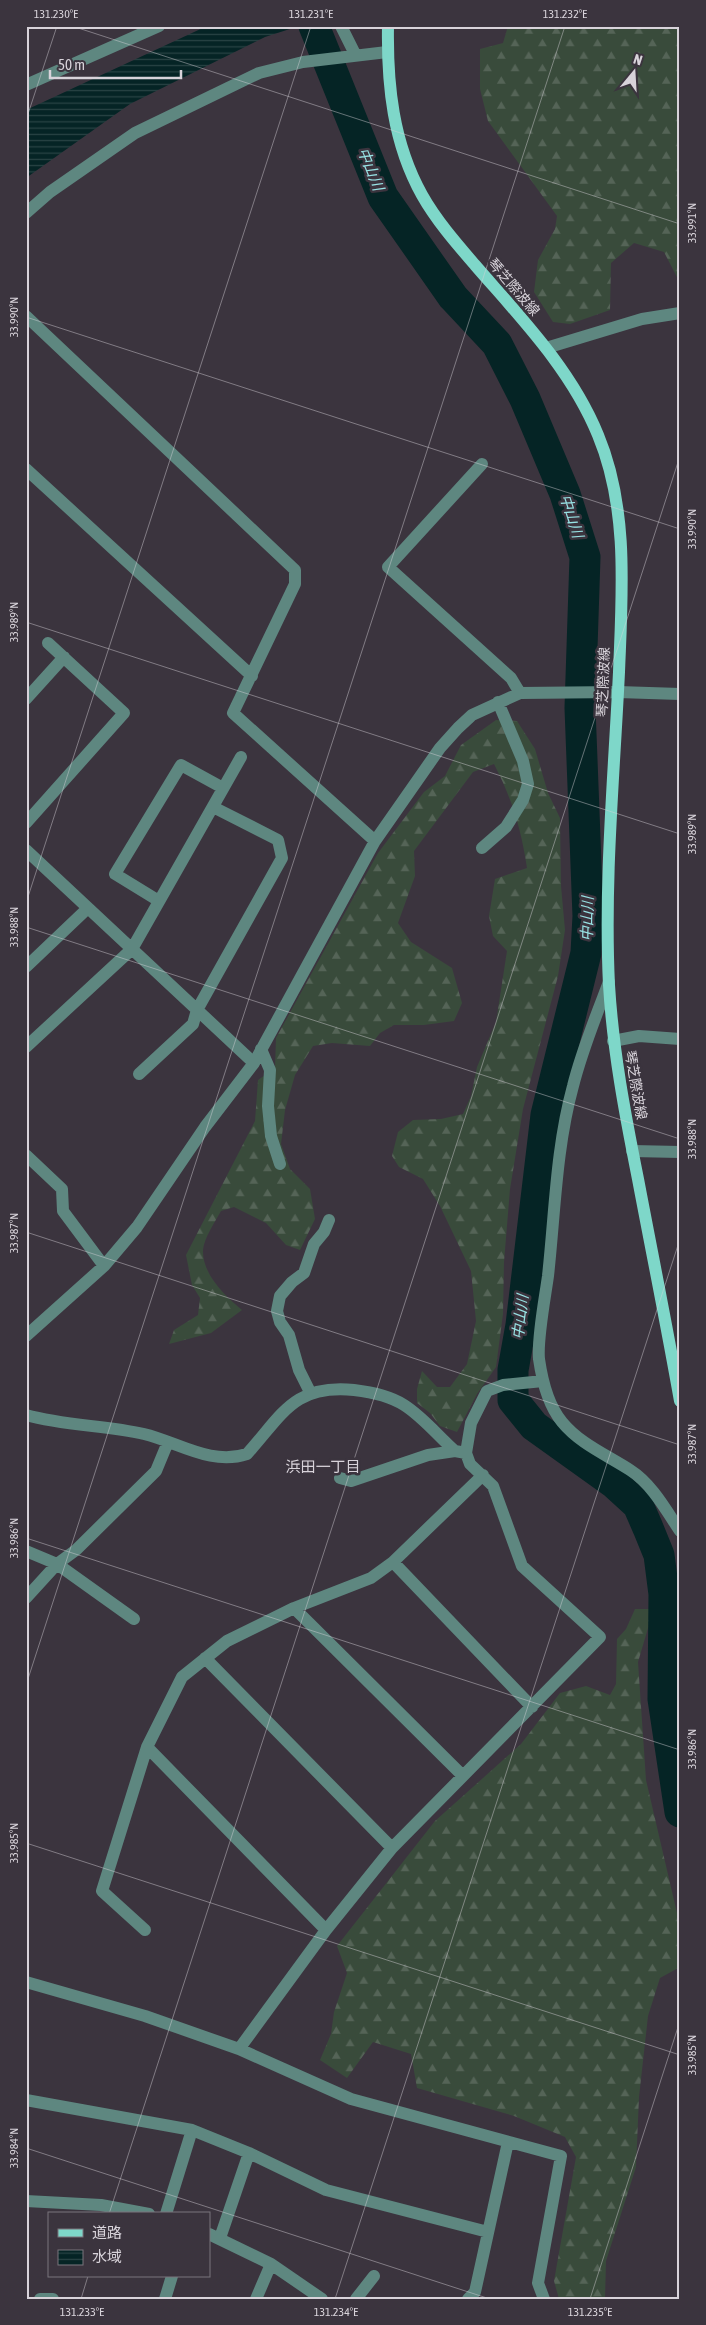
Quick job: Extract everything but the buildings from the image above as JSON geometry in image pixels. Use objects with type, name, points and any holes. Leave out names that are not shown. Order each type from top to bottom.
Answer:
[{"type":"main road","name":"琴芝際波線","points":[[388,26],[389,88],[399,139],[422,196],[460,248],[546,348],[578,396],[598,434],[610,470],[616,504],[622,577],[608,918],[609,982],[614,1041],[632,1151],[680,1401]]},
{"type":"street","points":[[26,85],[158,26]]},
{"type":"street","points":[[341,26],[350,55]]},
{"type":"street","points":[[26,213],[50,192],[134,133],[259,73],[311,61],[387,52]]},
{"type":"street","points":[[546,348],[642,319],[680,313]]},
{"type":"street","points":[[29,323],[295,570],[295,584],[234,713],[375,841]]},
{"type":"street","points":[[482,464],[388,567],[511,678],[520,693]]},
{"type":"street","points":[[26,468],[252,676]]},
{"type":"street","points":[[26,823],[124,713],[48,643]]},
{"type":"street","points":[[26,699],[64,657]]},
{"type":"street","points":[[26,1336],[104,1266],[137,1226],[205,1127],[254,1063],[375,841],[440,748],[472,715],[520,693],[618,692],[680,694]]},
{"type":"street","points":[[482,848],[506,827],[522,800],[528,784],[523,761],[498,702]]},
{"type":"street","points":[[26,1047],[132,949],[241,757]]},
{"type":"street","points":[[159,901],[115,874],[180,765],[223,788]]},
{"type":"street","points":[[139,1074],[193,1024],[197,1010],[282,858],[278,840],[212,807]]},
{"type":"street","points":[[26,850],[254,1063]]},
{"type":"street","points":[[26,967],[88,908]]},
{"type":"street","points":[[609,982],[573,1085],[557,1164],[553,1228],[539,1357],[543,1381],[551,1404],[562,1422],[581,1440],[631,1470],[649,1486],[680,1531]]},
{"type":"street","points":[[614,1041],[638,1036],[680,1039]]},
{"type":"street","points":[[261,1049],[270,1070],[268,1106],[271,1136],[280,1164]]},
{"type":"street","points":[[632,1151],[680,1152]]},
{"type":"street","points":[[26,1154],[62,1189],[63,1211],[104,1266]]},
{"type":"street","points":[[310,1392],[299,1370],[289,1336],[280,1322],[277,1310],[280,1296],[292,1282],[304,1273],[314,1244],[324,1232],[329,1220]]},
{"type":"street","points":[[461,1452],[471,1422],[487,1391],[503,1386],[543,1381]]},
{"type":"street","points":[[26,1415],[55,1423],[145,1434],[219,1458],[247,1454],[290,1405],[310,1392],[323,1389],[372,1392],[403,1404],[461,1452],[470,1464],[483,1475],[492,1486],[522,1566],[600,1637],[392,1848],[326,1930],[238,2049]]},
{"type":"street","points":[[26,1598],[57,1564],[76,1550],[156,1471],[168,1442]]},
{"type":"street","points":[[340,1478],[352,1481],[428,1455],[461,1452]]},
{"type":"street","points":[[145,1930],[102,1892],[147,1748],[182,1677],[227,1641],[294,1608],[371,1578],[393,1562],[483,1475]]},
{"type":"street","points":[[26,1551],[57,1564],[134,1619]]},
{"type":"street","points":[[393,1562],[532,1707]]},
{"type":"street","points":[[294,1608],[462,1776]]},
{"type":"street","points":[[205,1658],[392,1848]]},
{"type":"street","points":[[147,1748],[326,1930]]},
{"type":"street","points":[[26,1982],[145,2016],[238,2049],[351,2099],[561,2156],[538,2283],[544,2299]]},
{"type":"street","points":[[26,2100],[192,2130],[249,2153],[326,2190],[488,2232]]},
{"type":"street","points":[[167,2212],[192,2130]]},
{"type":"street","points":[[468,2299],[475,2292],[508,2142]]},
{"type":"street","points":[[249,2153],[214,2236],[271,2264],[322,2299]]},
{"type":"street","points":[[26,2201],[100,2204],[139,2212]]},
{"type":"street","points":[[256,2299],[271,2264]]},
{"type":"street","points":[[356,2299],[374,2276]]},
{"type":"street","points":[[165,2299],[171,2278]]},
{"type":"street","points":[[40,2299],[52,2299]]},
{"type":"green space","points":[[508,26],[677,26],[680,28],[680,283],[664,252],[634,243],[611,263],[610,310],[570,324],[553,322],[534,292],[538,260],[555,229],[557,216],[488,121],[480,89],[480,49],[503,43]]},
{"type":"green space","points":[[496,720],[517,721],[535,749],[548,793],[560,818],[561,886],[565,930],[558,976],[523,1109],[510,1189],[504,1262],[503,1314],[496,1367],[477,1394],[457,1432],[440,1426],[430,1413],[417,1403],[417,1389],[422,1371],[437,1387],[450,1387],[467,1364],[476,1321],[471,1271],[440,1206],[423,1179],[399,1167],[392,1156],[398,1132],[413,1120],[441,1119],[463,1114],[471,1096],[477,1067],[496,1022],[507,951],[493,936],[489,916],[495,879],[527,868],[515,814],[494,764],[473,772],[414,851],[415,876],[398,923],[411,942],[452,968],[462,1003],[454,1021],[424,1025],[394,1025],[380,1033],[370,1046],[332,1043],[313,1046],[295,1075],[285,1110],[281,1144],[290,1169],[310,1189],[315,1219],[300,1250],[286,1245],[266,1223],[234,1207],[221,1211],[205,1240],[204,1259],[210,1276],[242,1310],[211,1333],[169,1344],[174,1330],[198,1315],[200,1298],[192,1285],[186,1255],[255,1121],[258,1080],[275,1068],[276,1038],[378,853],[424,792],[445,776],[461,745]]},
{"type":"green space","points":[[635,1609],[649,1609],[651,1618],[638,1662],[646,1780],[680,1926],[680,1967],[660,1978],[648,2016],[639,2097],[636,2167],[606,2261],[605,2299],[559,2299],[554,2281],[576,2157],[565,2137],[514,2116],[417,2088],[411,2054],[373,2042],[347,2078],[320,2060],[331,2034],[334,2012],[347,1973],[337,1946],[435,1821],[521,1744],[560,1693],[586,1686],[610,1695],[616,1684],[617,1639],[626,1629]]},
{"type":"water","points":[[207,26],[325,26],[334,47],[314,49],[306,29],[293,28],[265,37],[130,104],[26,178],[26,110]]},
{"type":"waterway","name":"中山川","points":[[314,26],[383,197],[453,297],[497,344],[525,399],[565,494],[585,557],[580,708],[588,916],[586,953],[546,1115],[521,1325],[513,1370],[513,1400],[534,1426],[615,1484],[638,1505],[659,1555],[664,1594],[663,1699],[680,1812]]},
{"type":"district","name":"浜田一丁目","points":[[323,1466]]}]
